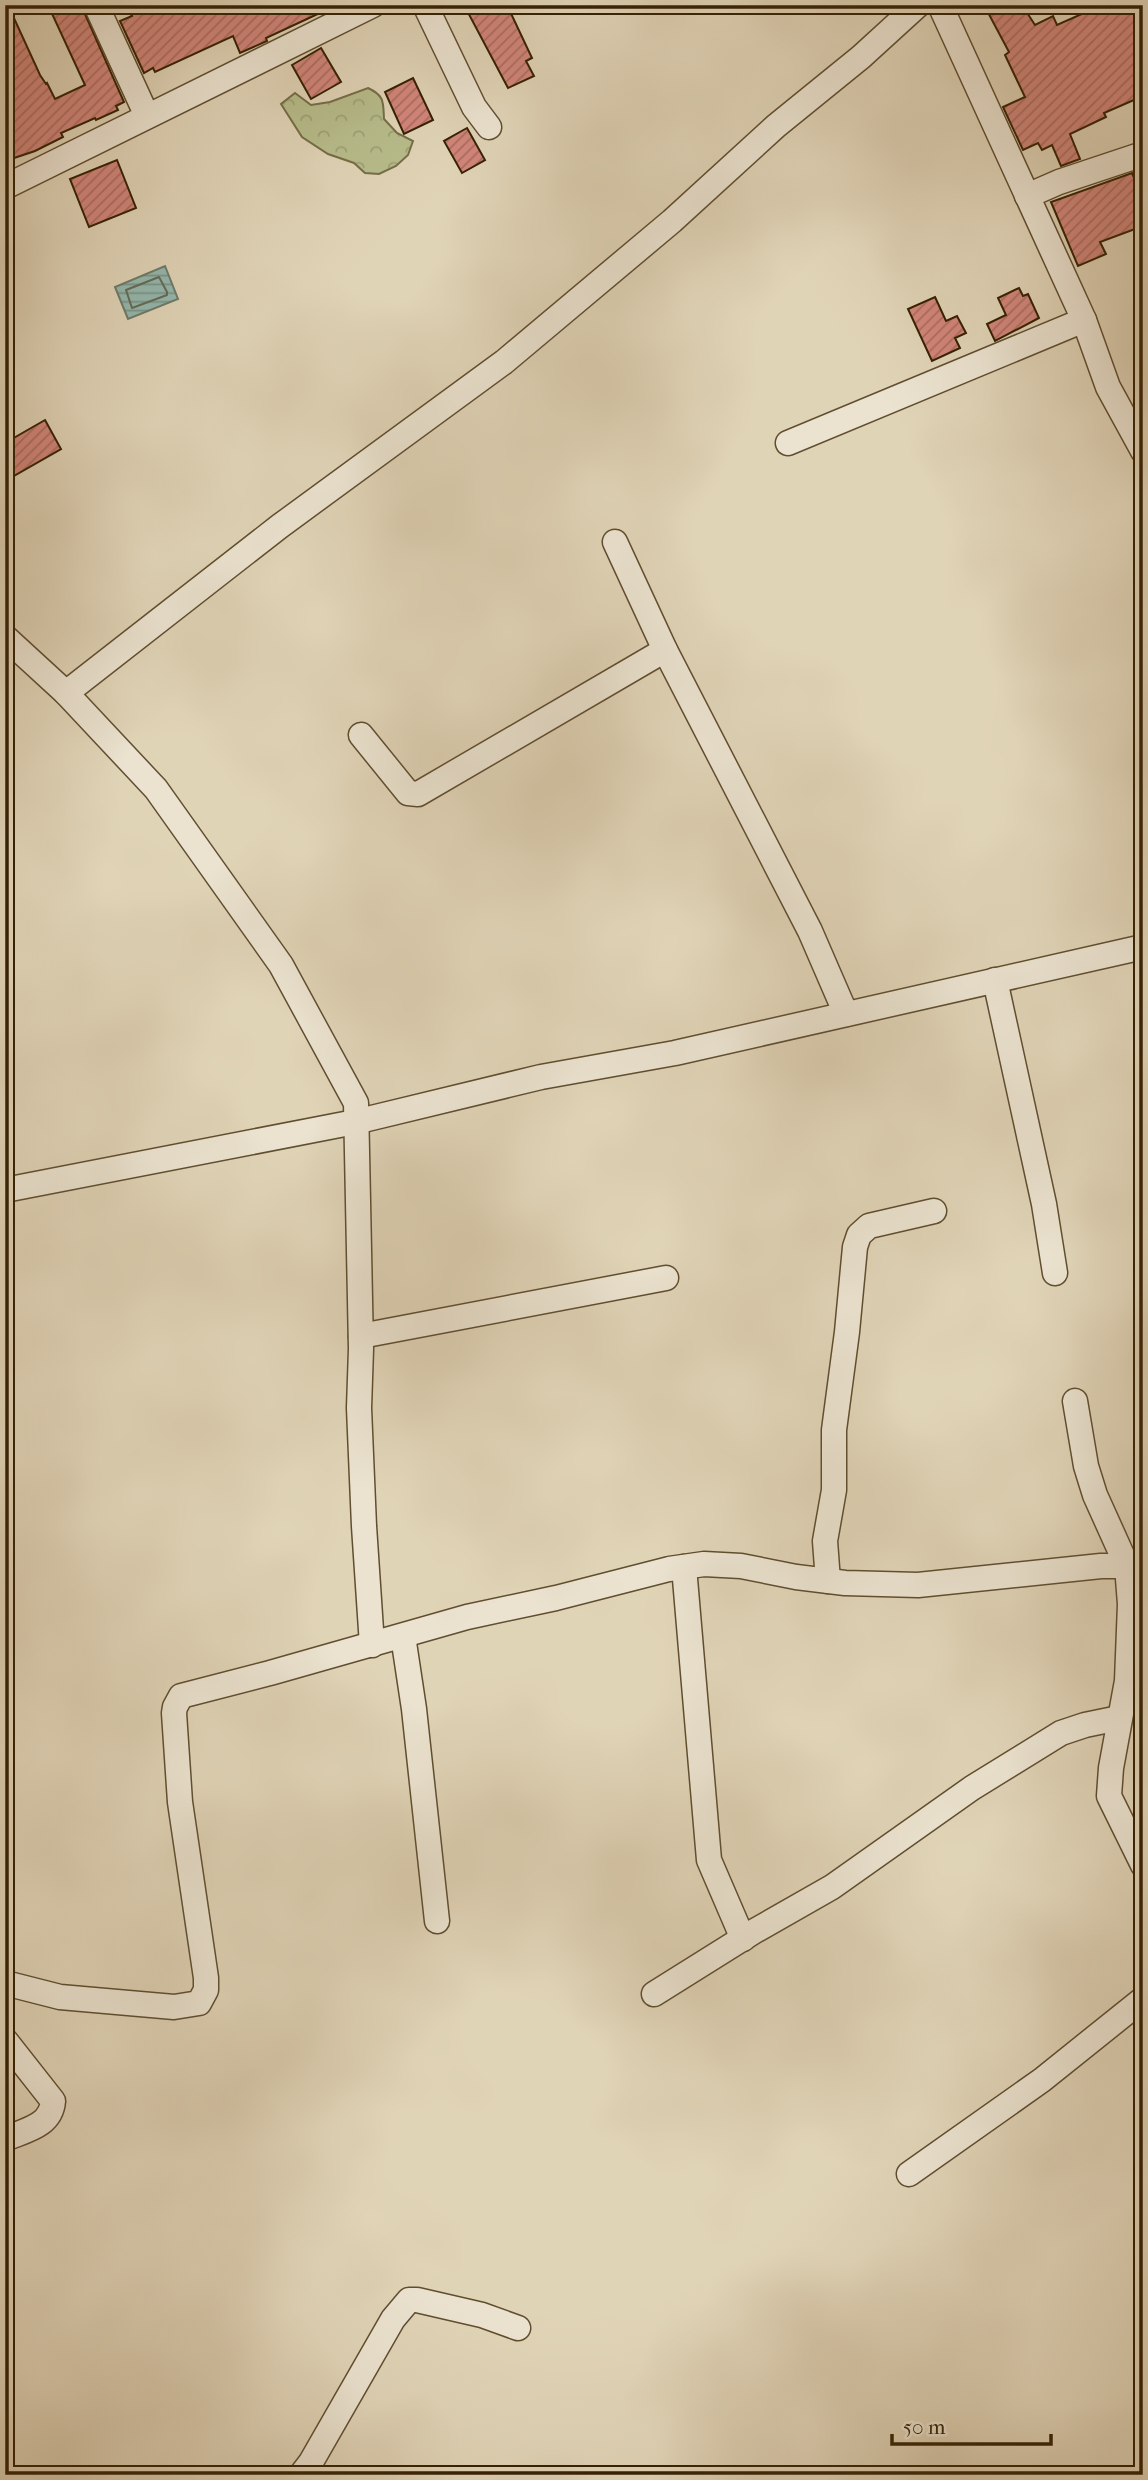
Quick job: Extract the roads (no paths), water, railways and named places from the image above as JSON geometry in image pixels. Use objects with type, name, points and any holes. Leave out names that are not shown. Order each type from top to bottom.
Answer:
[{"type":"street","points":[[96,5],[147,116]]},
{"type":"street","points":[[5,187],[373,5]]},
{"type":"street","points":[[425,5],[474,107],[489,128]]},
{"type":"street","points":[[66,693],[280,526],[504,362],[672,221],[776,126],[861,57],[918,5]]},
{"type":"street","points":[[940,5],[1084,320],[1108,387],[1143,451]]},
{"type":"street","points":[[1027,196],[1143,154]]},
{"type":"street","points":[[788,443],[1084,320]]},
{"type":"street","points":[[615,542],[665,650],[810,931],[846,1014]]},
{"type":"street","points":[[5,637],[66,693],[156,789],[267,944],[349,1086],[356,1103],[361,1336],[359,1408],[372,1645]]},
{"type":"street","points":[[362,735],[408,793],[418,794],[665,650]]},
{"type":"street","points":[[5,1190],[355,1122],[541,1077],[675,1053],[1143,947]]},
{"type":"street","points":[[995,980],[1044,1204],[1055,1273]]},
{"type":"street","points":[[828,1581],[825,1541],[834,1490],[834,1430],[855,1247],[859,1234],[869,1226],[934,1211]]},
{"type":"street","points":[[361,1336],[666,1278]]},
{"type":"street","points":[[1074,1401],[1086,1466],[1096,1495],[1135,1566],[1130,1604],[1127,1681],[1111,1768],[1109,1796],[1143,1865]]},
{"type":"street","points":[[5,1983],[60,1997],[174,2007],[199,2003],[206,1990],[206,1978],[180,1802],[174,1713],[181,1696],[467,1617],[704,1564],[741,1566],[828,1581],[918,1585],[1101,1566],[1135,1566]]},
{"type":"street","points":[[684,1567],[709,1860],[743,1939]]},
{"type":"street","points":[[403,1636],[414,1709],[437,1921]]},
{"type":"street","points":[[654,1994],[832,1887],[972,1788],[1061,1733],[1119,1718]]},
{"type":"street","points":[[909,2174],[1042,2080],[1143,1999]]},
{"type":"street","points":[[5,2040],[53,2101],[52,2112],[46,2121],[5,2140]]},
{"type":"street","points":[[301,2475],[393,2319],[409,2300],[482,2315],[518,2328]]},
{"type":"water","points":[[165,266],[178,299],[128,319],[115,287]]}]
